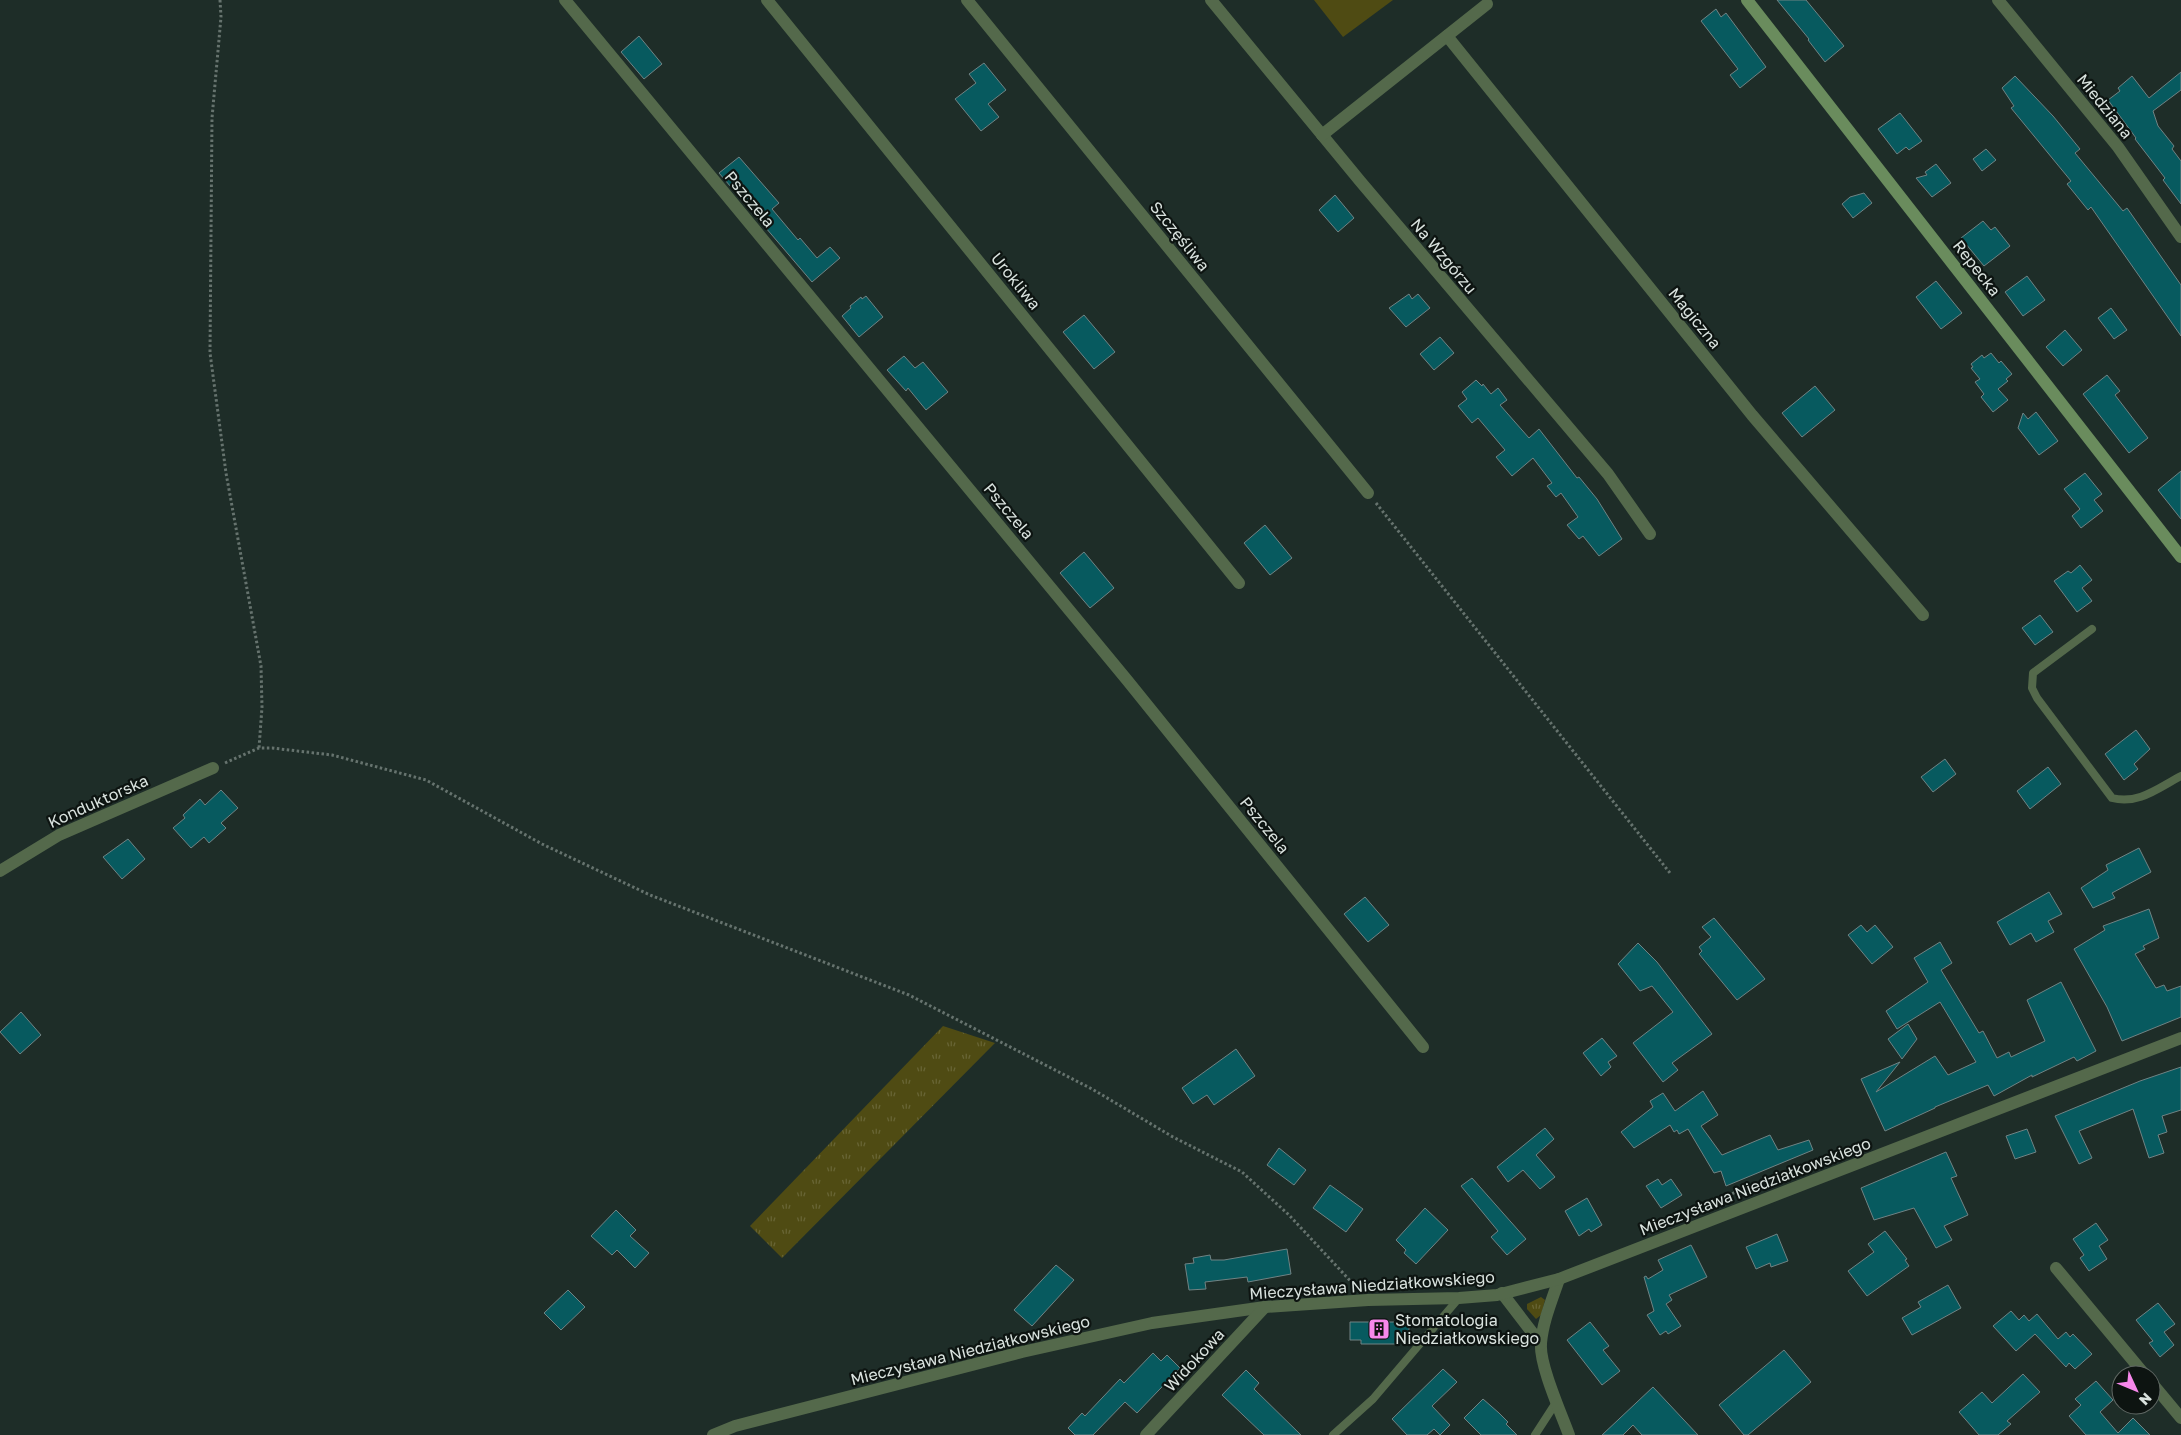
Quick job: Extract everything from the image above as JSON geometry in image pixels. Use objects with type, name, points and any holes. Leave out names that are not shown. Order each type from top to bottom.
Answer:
[{"type":"street","name":"Pszczela","points":[[565,0],[1127,680],[1423,1047]]},
{"type":"street","name":"Urokliwa","points":[[767,0],[1239,583]]},
{"type":"street","name":"Szczęśliwa","points":[[967,0],[1368,493]]},
{"type":"street","name":"Na Wzgórzu","points":[[1211,0],[1322,135],[1608,474],[1650,534]]},
{"type":"street","name":"Repecka","points":[[1747,0],[2181,556]]},
{"type":"street","name":"Miedziana","points":[[1998,0],[2118,147],[2181,237]]},
{"type":"street","points":[[1322,135],[1487,4]]},
{"type":"street","name":"Magiczna","points":[[1447,36],[1752,415],[1923,615]]},
{"type":"street","name":"Konduktorska","points":[[0,871],[59,835],[213,768]]},
{"type":"street","name":"Mieczysława Niedziałkowskiego","points":[[713,1435],[736,1426],[1022,1352],[1152,1323],[1265,1307],[1368,1300],[1459,1298],[1502,1293],[1559,1279],[2181,1038]]},
{"type":"street","points":[[2056,1268],[2137,1365]]},
{"type":"street","points":[[1559,1279],[1547,1315],[1541,1344],[1547,1375],[1570,1435]]},
{"type":"street","points":[[1502,1293],[1541,1344]]},
{"type":"street","name":"Widokowa","points":[[1146,1435],[1265,1307]]},
{"type":"street","points":[[2161,1394],[2181,1418]]},
{"type":"lane","points":[[2092,629],[2033,673],[2032,688],[2037,698],[2112,798],[2124,801],[2135,800],[2181,776]]},
{"type":"lane","points":[[1334,1435],[1373,1399],[1459,1298]]},
{"type":"lane","points":[[1535,1435],[1557,1401]]},
{"type":"path","points":[[220,0],[221,17],[212,118],[210,352],[226,473],[261,666],[262,707],[259,748]]},
{"type":"path","points":[[1368,493],[1670,872]]},
{"type":"path","points":[[213,768],[259,748],[332,755],[426,780],[542,844],[650,895],[909,995],[1092,1089],[1173,1136],[1242,1172],[1289,1215],[1368,1300]]},
{"type":"green space","points":[[1314,0],[1393,0],[1343,37]]},
{"type":"green space","points":[[943,1026],[995,1043],[782,1258],[750,1226]]},
{"type":"green space","points":[[1541,1297],[1545,1300],[1541,1315],[1536,1319],[1527,1309],[1527,1304]]},
{"type":"building","points":[[1777,0],[1806,0],[1844,46],[1825,62]]},
{"type":"building","points":[[1716,9],[1721,17],[1726,13],[1766,67],[1740,88],[1730,75],[1738,69],[1701,21]]},
{"type":"building","points":[[639,36],[662,64],[644,79],[621,52]]},
{"type":"building","points":[[984,63],[1006,90],[988,104],[999,117],[981,131],[955,99],[976,83],[969,74]]},
{"type":"building","points":[[2181,72],[2181,90],[2153,111],[2158,126],[2174,146],[2172,149],[2181,161],[2181,204],[2163,180],[2165,178],[2108,100],[2120,91],[2118,88],[2132,76],[2149,98]]},
{"type":"building","points":[[2015,76],[2053,116],[2080,149],[2075,153],[2123,211],[2127,208],[2181,285],[2181,336],[2091,207],[2088,210],[2067,184],[2071,181],[2011,108],[2014,106],[2002,88]]},
{"type":"building","points":[[1900,113],[1922,141],[1909,150],[1906,147],[1897,154],[1878,129]]},
{"type":"building","points":[[1986,149],[1996,160],[1982,171],[1973,159]]},
{"type":"building","points":[[739,157],[779,203],[772,209],[798,240],[800,238],[817,258],[830,247],[840,258],[812,282],[719,173]]},
{"type":"building","points":[[1936,164],[1951,183],[1932,197],[1916,178],[1927,175],[1925,172]]},
{"type":"building","points":[[1864,193],[1872,203],[1853,218],[1842,204],[1850,197]]},
{"type":"building","points":[[1335,195],[1354,218],[1338,232],[1319,210]]},
{"type":"building","points":[[1983,221],[1991,230],[1995,227],[2010,246],[1984,266],[1961,238]]},
{"type":"building","points":[[2027,276],[2045,300],[2023,316],[2005,292]]},
{"type":"building","points":[[1936,281],[1962,313],[1941,329],[1916,297]]},
{"type":"building","points":[[1409,294],[1412,299],[1418,294],[1430,308],[1406,327],[1389,308]]},
{"type":"building","points":[[866,296],[883,317],[859,337],[842,316],[851,308],[850,306],[861,297],[862,299]]},
{"type":"building","points":[[2111,308],[2127,330],[2114,339],[2098,318]]},
{"type":"building","points":[[1084,315],[1115,352],[1094,369],[1063,332]]},
{"type":"building","points":[[2065,330],[2082,350],[2063,366],[2046,347]]},
{"type":"building","points":[[1440,337],[1454,353],[1434,370],[1420,354]]},
{"type":"building","points":[[1991,353],[2012,374],[2006,379],[2008,381],[1998,389],[2008,400],[1993,412],[1981,397],[1984,394],[1975,382],[1980,379],[1971,368],[1973,367],[1971,364],[1982,355],[1984,358]]},
{"type":"building","points":[[904,356],[915,368],[923,362],[948,392],[926,410],[908,388],[906,391],[887,370]]},
{"type":"building","points":[[2107,375],[2120,391],[2115,395],[2148,438],[2129,453],[2083,394]]},
{"type":"building","points":[[1476,380],[1482,386],[1483,384],[1491,394],[1498,388],[1507,400],[1500,405],[1529,438],[1539,429],[1577,478],[1579,477],[1597,499],[1622,539],[1599,556],[1583,536],[1579,539],[1567,525],[1578,517],[1561,493],[1556,497],[1547,486],[1552,483],[1533,458],[1512,476],[1496,457],[1505,450],[1478,418],[1472,423],[1458,406],[1467,399],[1462,392]]},
{"type":"building","points":[[1815,386],[1835,410],[1802,437],[1782,413]]},
{"type":"building","points":[[2036,412],[2058,441],[2039,455],[2018,428],[2023,413],[2028,419]]},
{"type":"building","points":[[2181,471],[2181,519],[2158,490]]},
{"type":"building","points":[[2085,473],[2102,494],[2094,500],[2103,511],[2081,528],[2072,516],[2080,509],[2064,489]]},
{"type":"building","points":[[1265,525],[1292,558],[1270,575],[1244,543]]},
{"type":"building","points":[[1084,552],[1114,588],[1090,608],[1060,573]]},
{"type":"building","points":[[2080,565],[2092,580],[2082,588],[2092,601],[2077,612],[2054,581],[2068,571],[2071,573]]},
{"type":"building","points":[[2040,615],[2053,632],[2035,645],[2022,628]]},
{"type":"building","points":[[2136,730],[2150,749],[2134,764],[2138,769],[2124,780],[2105,754]]},
{"type":"building","points":[[1945,759],[1956,774],[1933,792],[1921,777]]},
{"type":"building","points":[[2048,767],[2061,784],[2030,809],[2017,791]]},
{"type":"building","points":[[221,790],[238,808],[221,823],[226,828],[209,843],[204,837],[191,848],[173,828],[185,818],[183,815],[200,799],[205,805]]},
{"type":"building","points":[[128,839],[145,859],[122,879],[103,857]]},
{"type":"building","points":[[2139,848],[2151,872],[2112,893],[2115,898],[2093,908],[2081,888],[2108,870],[2106,865]]},
{"type":"building","points":[[2049,892],[2062,914],[2048,921],[2054,932],[2036,942],[2031,933],[2010,945],[1997,922]]},
{"type":"building","points":[[1365,897],[1389,925],[1368,942],[1344,914]]},
{"type":"building","points":[[2149,909],[2159,938],[2143,946],[2145,949],[2135,954],[2156,988],[2164,985],[2167,991],[2181,986],[2181,1017],[2122,1041],[2107,1007],[2074,949],[2105,930],[2103,926]]},
{"type":"building","points":[[1714,918],[1765,979],[1737,1000],[1699,954],[1702,951],[1699,947],[1711,937],[1702,927]]},
{"type":"building","points":[[1861,925],[1867,932],[1875,925],[1893,947],[1872,964],[1848,935]]},
{"type":"building","points":[[1940,942],[1952,963],[1941,970],[1979,1033],[1983,1031],[1997,1058],[2009,1052],[2011,1057],[2045,1041],[2027,1000],[2061,982],[2096,1051],[2077,1061],[2074,1057],[2032,1077],[2032,1075],[1994,1096],[1988,1085],[1935,1107],[1885,1131],[1861,1079],[1900,1062],[1876,1092],[1935,1056],[1948,1075],[1976,1062],[1940,1002],[1897,1029],[1886,1011],[1928,982],[1914,958]]},
{"type":"building","points":[[1638,943],[1657,962],[1712,1034],[1672,1063],[1678,1070],[1663,1082],[1633,1043],[1673,1012],[1652,986],[1640,991],[1618,964]]},
{"type":"building","points":[[21,1012],[41,1035],[20,1054],[0,1032]]},
{"type":"building","points":[[1908,1024],[1917,1039],[1902,1059],[1888,1039]]},
{"type":"building","points":[[1602,1038],[1617,1056],[1608,1062],[1611,1067],[1601,1076],[1583,1053]]},
{"type":"building","points":[[1236,1049],[1255,1076],[1214,1105],[1207,1095],[1193,1104],[1182,1088]]},
{"type":"building","points":[[2181,1067],[2181,1110],[2162,1116],[2167,1132],[2158,1135],[2164,1153],[2149,1158],[2133,1109],[2079,1131],[2092,1158],[2079,1164],[2055,1116],[2140,1081]]},
{"type":"building","points":[[1703,1091],[1718,1115],[1701,1126],[1722,1155],[1770,1135],[1778,1150],[1809,1140],[1813,1150],[1726,1186],[1721,1171],[1714,1173],[1688,1129],[1679,1134],[1677,1130],[1674,1132],[1670,1125],[1634,1148],[1621,1132],[1653,1107],[1650,1101],[1663,1093],[1675,1111]]},
{"type":"building","points":[[1545,1128],[1554,1139],[1536,1155],[1555,1177],[1540,1189],[1523,1170],[1508,1182],[1497,1167]]},
{"type":"building","points":[[2027,1129],[2036,1152],[2015,1159],[2006,1136]]},
{"type":"building","points":[[1279,1148],[1306,1170],[1294,1185],[1267,1165]]},
{"type":"building","points":[[1946,1152],[1957,1176],[1951,1178],[1968,1215],[1944,1226],[1952,1240],[1936,1248],[1914,1208],[1874,1220],[1861,1188]]},
{"type":"building","points":[[1472,1178],[1526,1239],[1507,1255],[1491,1237],[1498,1231],[1461,1186]]},
{"type":"building","points":[[1658,1179],[1662,1185],[1671,1179],[1682,1195],[1661,1208],[1646,1186]]},
{"type":"building","points":[[1330,1185],[1363,1209],[1346,1232],[1313,1208]]},
{"type":"building","points":[[1587,1198],[1602,1225],[1591,1232],[1589,1229],[1579,1236],[1565,1211]]},
{"type":"building","points":[[1425,1208],[1448,1230],[1416,1264],[1404,1253],[1406,1250],[1396,1240]]},
{"type":"building","points":[[616,1210],[636,1230],[630,1236],[649,1253],[635,1268],[617,1250],[612,1255],[591,1236]]},
{"type":"building","points":[[2096,1223],[2108,1240],[2099,1246],[2107,1259],[2089,1271],[2080,1258],[2084,1255],[2073,1239]]},
{"type":"building","points":[[1885,1231],[1907,1259],[1905,1260],[1909,1266],[1867,1296],[1848,1271],[1874,1252],[1868,1244]]},
{"type":"building","points":[[1777,1234],[1788,1261],[1771,1267],[1770,1263],[1756,1269],[1746,1247]]},
{"type":"building","points":[[1691,1245],[1707,1277],[1669,1295],[1672,1300],[1666,1304],[1681,1326],[1668,1334],[1666,1331],[1660,1335],[1647,1315],[1654,1311],[1644,1277],[1646,1276],[1648,1279],[1663,1270],[1658,1260]]},
{"type":"building","points":[[1287,1249],[1291,1274],[1248,1282],[1247,1277],[1205,1282],[1206,1289],[1189,1290],[1185,1264],[1194,1263],[1193,1258],[1210,1255],[1211,1260],[1224,1260]]},
{"type":"building","points":[[1056,1265],[1074,1280],[1032,1326],[1014,1310]]},
{"type":"building","points":[[1948,1285],[1961,1308],[1912,1335],[1902,1318],[1921,1307],[1918,1302]]},
{"type":"building","points":[[568,1290],[585,1307],[561,1330],[544,1313]]},
{"type":"building","points":[[2158,1303],[2175,1324],[2164,1332],[2174,1345],[2160,1357],[2149,1343],[2153,1341],[2136,1320]]},
{"type":"building","points":[[2011,1311],[2019,1320],[2024,1315],[2029,1321],[2037,1314],[2058,1339],[2066,1332],[2070,1337],[2073,1334],[2092,1354],[2075,1369],[2069,1363],[2066,1367],[2035,1334],[2016,1351],[1993,1326]]},
{"type":"building","name":"Stomatologia Niedziałkowskiego","points":[[1350,1322],[1409,1322],[1409,1337],[1398,1337],[1398,1344],[1361,1344],[1361,1340],[1350,1340]]},
{"type":"building","points":[[1590,1322],[1609,1346],[1603,1350],[1620,1371],[1602,1385],[1567,1340]]},
{"type":"building","points":[[1784,1350],[1811,1382],[1748,1435],[1744,1435],[1719,1405]]},
{"type":"building","points":[[1153,1353],[1161,1361],[1167,1355],[1180,1368],[1137,1413],[1125,1402],[1093,1435],[1075,1435],[1068,1428],[1082,1413],[1085,1416],[1120,1379],[1124,1383]]},
{"type":"building","points":[[1443,1369],[1457,1382],[1432,1406],[1450,1425],[1440,1435],[1434,1429],[1427,1435],[1407,1435],[1392,1419]]},
{"type":"building","points":[[1246,1370],[1259,1383],[1254,1389],[1301,1435],[1264,1435],[1222,1395]]},
{"type":"building","points":[[2023,1374],[2040,1392],[2007,1421],[2011,1424],[1998,1435],[1979,1435],[1959,1412],[1982,1392],[1992,1403]]},
{"type":"building","points":[[2096,1381],[2111,1398],[2111,1402],[2100,1412],[2118,1433],[2133,1418],[2150,1435],[2086,1435],[2069,1416],[2081,1405],[2075,1399]]},
{"type":"building","points":[[1653,1387],[1698,1435],[1642,1435],[1633,1425],[1623,1435],[1602,1435]]},
{"type":"building","points":[[1483,1399],[1508,1422],[1506,1424],[1517,1435],[1481,1435],[1464,1418]]},
{"type":"place","name":"Stomatologia Niedziałkowskiego","points":[[1379,1329]]}]
